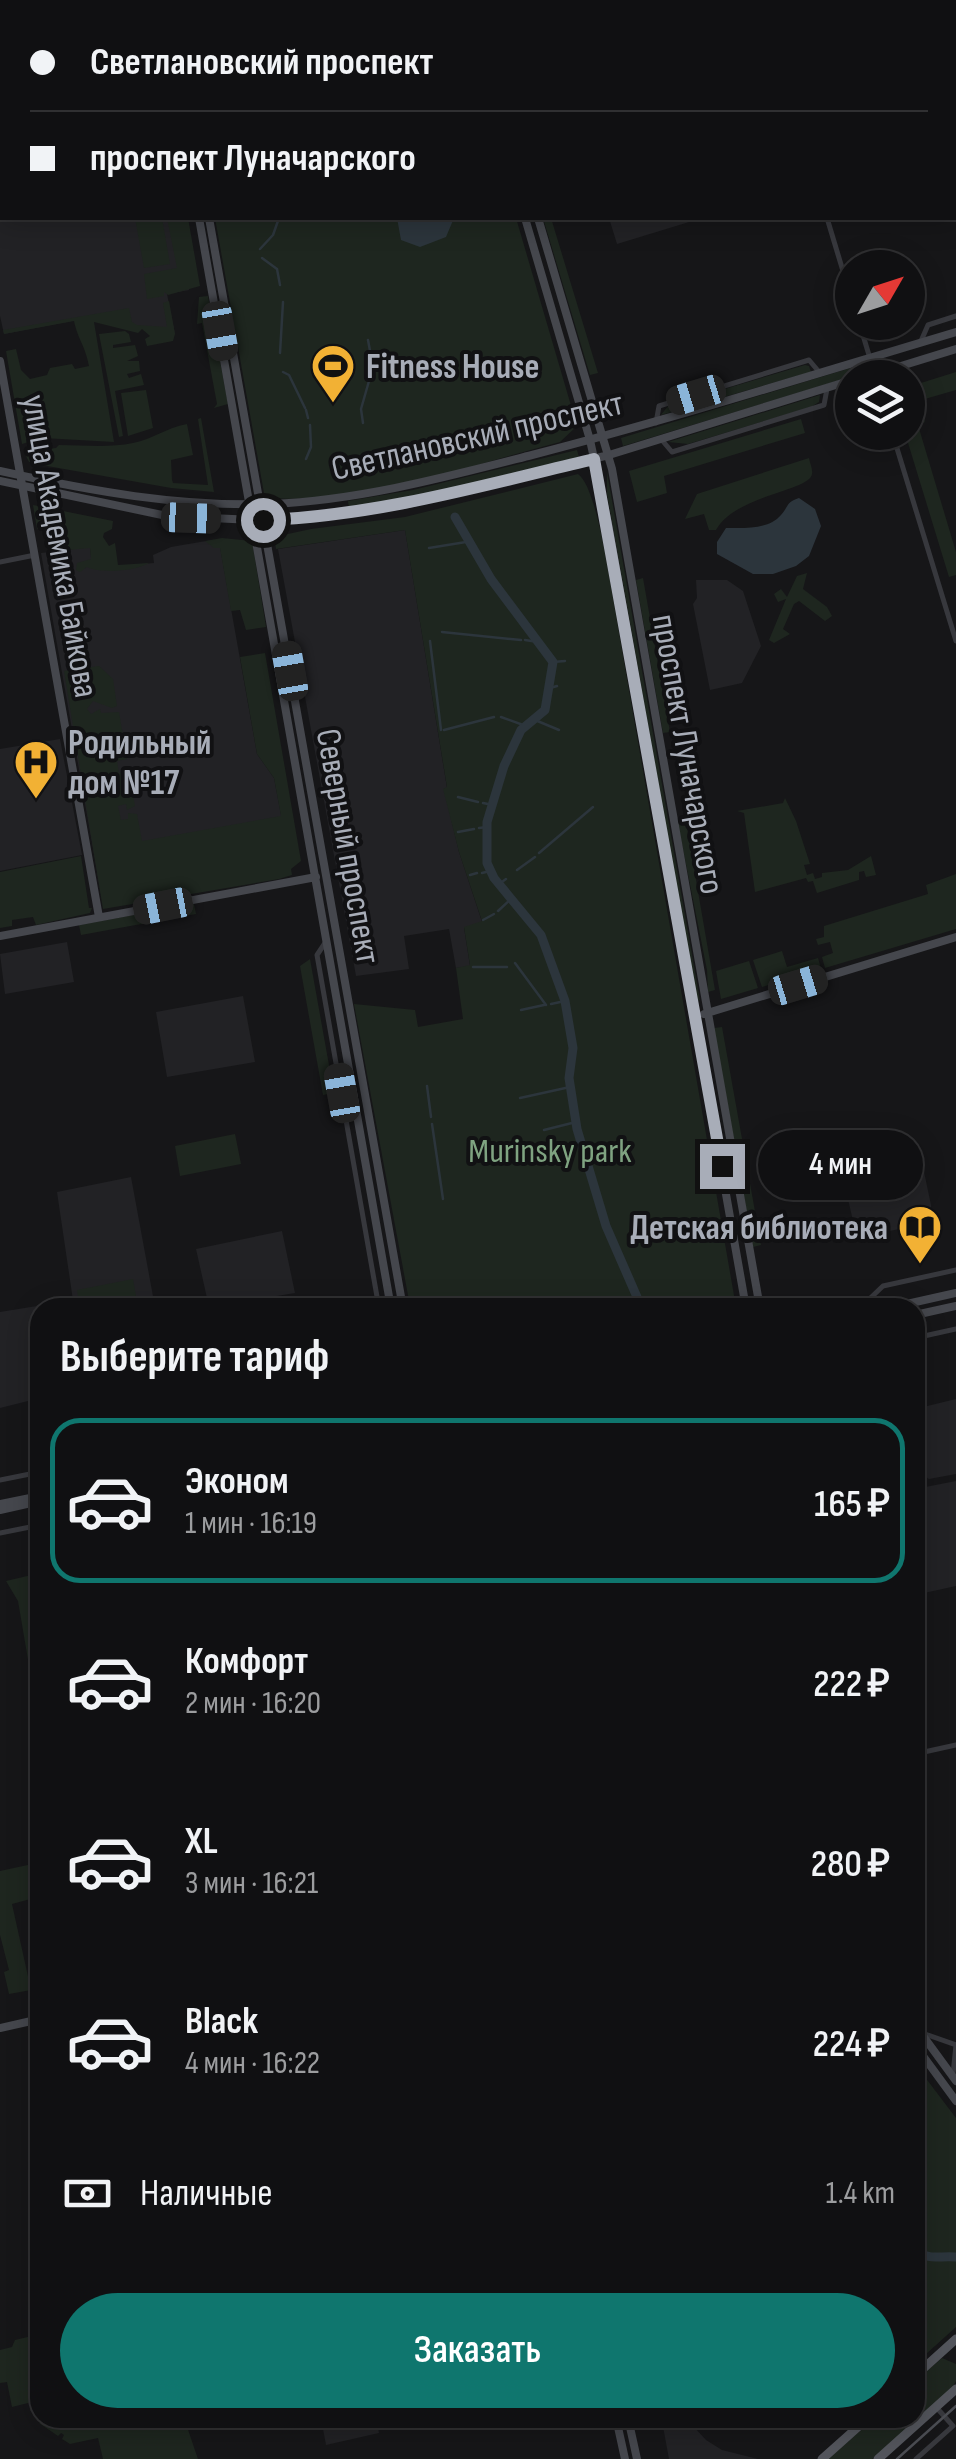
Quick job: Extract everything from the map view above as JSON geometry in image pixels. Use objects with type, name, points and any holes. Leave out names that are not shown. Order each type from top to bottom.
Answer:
[{"type":"main road","name":"Северный проспект","points":[[199,220],[256,504]]},
{"type":"main road","name":"Северный проспект","points":[[209,220],[321,876],[400,1298]]},
{"type":"main road","name":"проспект Луначарского","points":[[525,220],[594,459],[744,1298]]},
{"type":"main road","name":"проспект Луначарского","points":[[539,220],[609,455],[758,1298]]},
{"type":"main road","name":"Светлановский проспект","points":[[0,481],[196,503],[256,504],[405,488],[656,423],[956,332]]},
{"type":"main road","points":[[923,360],[956,349]]},
{"type":"main road","name":"улица Академика Байкова","points":[[0,361],[99,918]]},
{"type":"main road","name":"Светлановский проспект","points":[[0,471],[21,481],[168,516],[258,520],[341,514],[408,504],[594,459],[835,385]]},
{"type":"main road","points":[[339,498],[344,506],[341,514]]},
{"type":"main road","name":"Северный проспект","points":[[321,876],[327,939],[389,1298]]},
{"type":"main road","points":[[0,936],[321,876]]},
{"type":"main road","points":[[695,1015],[956,937]]},
{"type":"main road","points":[[925,1300],[956,1293]]},
{"type":"main road","points":[[925,1313],[956,1306]]},
{"type":"main road","points":[[0,1507],[30,1501]]},
{"type":"main road","points":[[0,2028],[30,2021]]},
{"type":"main road","points":[[925,2040],[954,2078]]},
{"type":"main road","points":[[925,2059],[956,2102]]},
{"type":"main road","points":[[925,2367],[956,2339]]},
{"type":"main road","points":[[925,2417],[956,2389]]},
{"type":"main road","points":[[618,2428],[624,2459]]},
{"type":"main road","points":[[630,2428],[637,2459]]},
{"type":"main road","points":[[822,2459],[857,2428]]},
{"type":"main road","points":[[878,2459],[913,2428]]},
{"type":"street","points":[[828,220],[837,250]]},
{"type":"street","points":[[921,342],[928,325],[956,316]]},
{"type":"street","points":[[864,340],[870,358]]},
{"type":"street","points":[[656,423],[658,406],[809,360],[820,373]]},
{"type":"street","points":[[662,438],[672,452],[824,405],[827,388]]},
{"type":"street","points":[[898,450],[956,641]]},
{"type":"street","points":[[0,562],[35,555]]},
{"type":"street","points":[[327,939],[317,956],[378,1298]]},
{"type":"street","points":[[870,1298],[883,1286],[956,1270]]},
{"type":"street","points":[[925,1336],[956,1329]]},
{"type":"street","points":[[0,1480],[30,1474]]},
{"type":"street","points":[[0,1534],[30,1527]]},
{"type":"street","points":[[925,1752],[956,1745]]},
{"type":"street","points":[[925,2032],[956,2045],[954,2078]]},
{"type":"street","points":[[916,2459],[952,2426],[936,2407]]},
{"type":"shaded area","points":[[0,220],[177,220],[189,290],[167,294],[175,334],[93,317],[4,334],[0,316]]},
{"type":"shaded area","points":[[397,220],[453,220],[446,237],[420,247],[401,240]]},
{"type":"shaded area","points":[[610,220],[696,220],[617,244]]},
{"type":"shaded area","points":[[799,498],[815,509],[821,526],[809,556],[796,566],[773,574],[753,574],[717,554],[717,542],[726,528],[769,523]]},
{"type":"shaded area","points":[[405,530],[447,788],[444,789],[482,922],[464,928],[470,966],[456,968],[449,929],[404,936],[409,969],[356,976],[278,549]]},
{"type":"shaded area","points":[[212,540],[220,547],[257,754],[274,778],[289,857],[102,900],[41,553],[90,547],[92,568],[154,563],[153,555],[171,547]]},
{"type":"shaded area","points":[[696,580],[727,580],[743,591],[761,646],[742,683],[710,690],[693,604],[697,598]]},
{"type":"shaded area","name":"Родильный дом №17","points":[[60,739],[82,855],[0,871],[0,749]]},
{"type":"shaded area","points":[[67,942],[74,982],[5,994],[0,954]]},
{"type":"shaded area","points":[[243,996],[255,1062],[167,1077],[156,1012]]},
{"type":"shaded area","points":[[919,1148],[932,1222],[857,1238],[844,1182],[858,1162]]},
{"type":"shaded area","points":[[131,1177],[153,1298],[73,1298],[57,1192]]},
{"type":"shaded area","points":[[282,1231],[295,1293],[264,1298],[207,1298],[196,1249]]},
{"type":"shaded area","points":[[30,1307],[30,1400],[0,1408],[0,1312]]},
{"type":"shaded area","points":[[956,1399],[956,1474],[925,1476],[925,1407]]},
{"type":"shaded area","points":[[956,1481],[956,1586],[925,1593],[925,1487]]},
{"type":"shaded area","points":[[323,2428],[378,2428],[379,2433],[326,2445]]},
{"type":"shaded area","points":[[663,2428],[695,2428],[722,2450],[758,2459],[669,2459]]},
{"type":"green space","points":[[135,220],[162,220],[170,264],[144,268]]},
{"type":"green space","points":[[167,220],[188,220],[200,286],[147,299],[144,274],[177,268]]},
{"type":"green space","points":[[215,220],[517,220],[577,426],[560,442],[379,489],[305,498],[268,498]]},
{"type":"green space","points":[[544,220],[552,220],[598,373],[590,375]]},
{"type":"green space","points":[[208,296],[228,404],[214,408],[217,404],[202,323],[197,324],[199,297]]},
{"type":"green space","points":[[169,301],[173,341],[147,346],[145,339],[150,336],[142,329],[138,333],[94,322],[114,442],[43,438],[22,444],[6,351],[16,349],[21,370],[30,379],[47,375],[50,368],[89,366],[74,321],[4,334],[3,330],[129,308],[132,322],[137,325],[167,327],[163,303]]},
{"type":"green space","points":[[125,331],[131,342],[113,348],[135,345],[138,356],[127,361],[139,361],[140,371],[127,374],[129,378],[141,374],[144,385],[115,391],[123,436],[119,437],[99,334]]},
{"type":"green space","points":[[805,365],[811,372],[661,415],[668,406]]},
{"type":"green space","points":[[956,372],[956,390],[925,399],[925,382]]},
{"type":"green space","points":[[835,373],[835,382],[623,446],[621,438]]},
{"type":"green space","points":[[146,390],[153,428],[128,436],[121,393]]},
{"type":"green space","points":[[820,395],[819,402],[811,407],[688,444],[668,442]]},
{"type":"green space","points":[[201,418],[214,492],[36,464],[29,462],[24,452],[59,445],[133,443],[187,424],[193,455],[171,460],[173,483],[208,485],[198,419]]},
{"type":"green space","points":[[801,419],[805,433],[664,476],[667,493],[637,502],[629,471]]},
{"type":"green space","points":[[925,448],[956,552],[956,575],[949,577],[910,450]]},
{"type":"green space","points":[[577,450],[579,457],[416,497],[349,509],[348,501],[413,490]]},
{"type":"green space","points":[[809,458],[812,472],[808,480],[739,509],[716,530],[709,530],[704,514],[685,519],[697,494]]},
{"type":"green space","points":[[607,472],[700,1000],[697,1001],[607,494]]},
{"type":"green space","name":"Murinsky park","points":[[578,474],[589,491],[605,551],[734,1298],[409,1298],[354,1004],[415,1010],[418,1027],[463,1019],[456,968],[470,965],[464,927],[482,921],[443,789],[447,787],[405,530],[276,549],[274,537],[405,517]]},
{"type":"green space","points":[[33,505],[113,521],[112,529],[103,537],[109,546],[115,543],[118,565],[149,563],[119,571],[87,567],[76,570],[77,563],[91,559],[90,548],[68,550],[61,536],[37,529]]},
{"type":"green space","points":[[205,541],[252,541],[266,627],[246,630],[240,610],[231,611],[220,548]]},
{"type":"green space","points":[[807,573],[803,589],[827,607],[832,616],[825,621],[799,601],[783,629],[790,634],[774,643],[769,640],[786,599],[778,602],[774,594],[781,589],[787,597],[797,576]]},
{"type":"green space","points":[[643,578],[670,732],[663,733],[636,580]]},
{"type":"green space","points":[[265,653],[301,861],[291,869],[292,875],[279,879],[103,909],[64,671],[73,669],[73,680],[86,677],[85,668],[99,666],[113,679],[117,706],[93,701],[87,709],[91,714],[100,709],[101,713],[119,712],[127,759],[117,761],[119,773],[129,772],[135,806],[127,810],[126,804],[118,806],[121,820],[128,819],[128,813],[137,814],[142,841],[281,816],[274,778],[257,754],[240,657]]},
{"type":"green space","points":[[785,798],[810,864],[804,865],[807,875],[813,873],[815,879],[822,877],[822,873],[848,870],[871,856],[876,875],[866,877],[864,871],[859,872],[859,880],[817,893],[813,881],[806,878],[755,892],[744,813],[737,811],[783,803]]},
{"type":"green space","points":[[685,816],[715,990],[708,992],[677,819]]},
{"type":"green space","points":[[81,856],[90,913],[36,925],[33,917],[12,920],[12,926],[0,928],[0,872]]},
{"type":"green space","points":[[956,874],[956,929],[825,968],[822,957],[833,953],[830,942],[818,945],[816,939],[824,937],[824,926],[928,894],[926,885]]},
{"type":"green space","points":[[194,904],[196,914],[81,935],[79,925]]},
{"type":"green space","points":[[782,951],[787,967],[818,958],[821,969],[762,987],[753,960]]},
{"type":"green space","points":[[310,959],[334,1093],[323,1095],[300,966]]},
{"type":"green space","points":[[749,961],[758,988],[721,999],[716,971]]},
{"type":"green space","points":[[722,1027],[761,1245],[753,1247],[714,1028]]},
{"type":"green space","points":[[235,1134],[241,1164],[180,1176],[175,1146]]},
{"type":"green space","points":[[133,1279],[136,1298],[78,1298],[77,1290]]},
{"type":"green space","points":[[30,1575],[30,1671],[18,1601],[6,1581]]},
{"type":"green space","points":[[30,1865],[30,1899],[12,1904],[30,1990],[9,1994],[4,1972],[9,1970],[0,1935],[0,1871]]},
{"type":"green space","points":[[925,2077],[956,2118],[956,2327],[925,2355]]},
{"type":"green space","points":[[30,2336],[30,2402],[12,2407],[7,2382],[0,2383],[0,2350],[12,2347],[15,2340]]},
{"type":"green space","points":[[942,2358],[956,2364],[952,2388],[925,2412],[925,2372]]},
{"type":"green space","points":[[46,2428],[187,2428],[198,2459],[103,2459],[98,2438],[70,2444],[62,2439],[61,2433],[58,2436]]},
{"type":"green space","points":[[864,2428],[907,2428],[872,2459],[828,2459]]},
{"type":"waterway","points":[[260,249],[273,235],[278,220]]},
{"type":"waterway","points":[[262,258],[277,269],[280,285]]},
{"type":"waterway","points":[[280,353],[283,302]]},
{"type":"waterway","points":[[363,423],[361,409],[373,367],[368,340]]},
{"type":"waterway","points":[[283,372],[289,375],[305,408]]},
{"type":"waterway","points":[[306,410],[308,418]]},
{"type":"waterway","points":[[306,459],[311,447],[310,425]]},
{"type":"waterway","points":[[455,517],[491,579],[553,662],[545,710],[521,730],[504,766],[487,822],[487,863],[494,878],[541,935],[565,1001],[573,1048],[569,1078],[577,1129],[606,1226],[637,1298]]},
{"type":"waterway","points":[[429,548],[466,542]]},
{"type":"waterway","points":[[442,632],[521,640]]},
{"type":"waterway","points":[[525,640],[538,642]]},
{"type":"waterway","points":[[430,641],[441,730]]},
{"type":"waterway","points":[[553,662],[565,661]]},
{"type":"waterway","points":[[547,689],[557,686]]},
{"type":"waterway","points":[[444,730],[494,717]]},
{"type":"waterway","points":[[501,717],[526,726]]},
{"type":"waterway","points":[[535,720],[559,730]]},
{"type":"waterway","points":[[458,797],[478,802]]},
{"type":"waterway","points":[[483,803],[493,805]]},
{"type":"waterway","points":[[539,853],[593,807]]},
{"type":"waterway","points":[[479,828],[487,827]]},
{"type":"waterway","points":[[458,832],[474,829]]},
{"type":"waterway","points":[[517,870],[535,857]]},
{"type":"waterway","points":[[482,873],[490,871]]},
{"type":"waterway","points":[[470,875],[477,873]]},
{"type":"waterway","points":[[499,884],[506,879]]},
{"type":"waterway","points":[[498,911],[512,898]]},
{"type":"waterway","points":[[483,920],[494,914]]},
{"type":"waterway","points":[[515,963],[546,1005]]},
{"type":"waterway","points":[[473,967],[507,967]]},
{"type":"waterway","points":[[551,1004],[565,1001]]},
{"type":"waterway","points":[[521,1010],[544,1005]]},
{"type":"waterway","points":[[427,1086],[431,1117]]},
{"type":"waterway","points":[[520,1098],[570,1087]]},
{"type":"waterway","points":[[544,1130],[576,1122]]},
{"type":"waterway","points":[[432,1124],[443,1199]]},
{"type":"waterway","points":[[925,2255],[956,2257]]},
{"type":"tram line","points":[[897,2459],[956,2406]]},
{"type":"place","name":"Fitness House","points":[[333,404]]},
{"type":"place","name":"Родильный дом №17","points":[[36,800]]},
{"type":"place","name":"Детская библиотека","points":[[920,1265]]},
{"type":"route","points":[[263,520],[363,512],[408,504],[594,459],[722,1166]]}]
